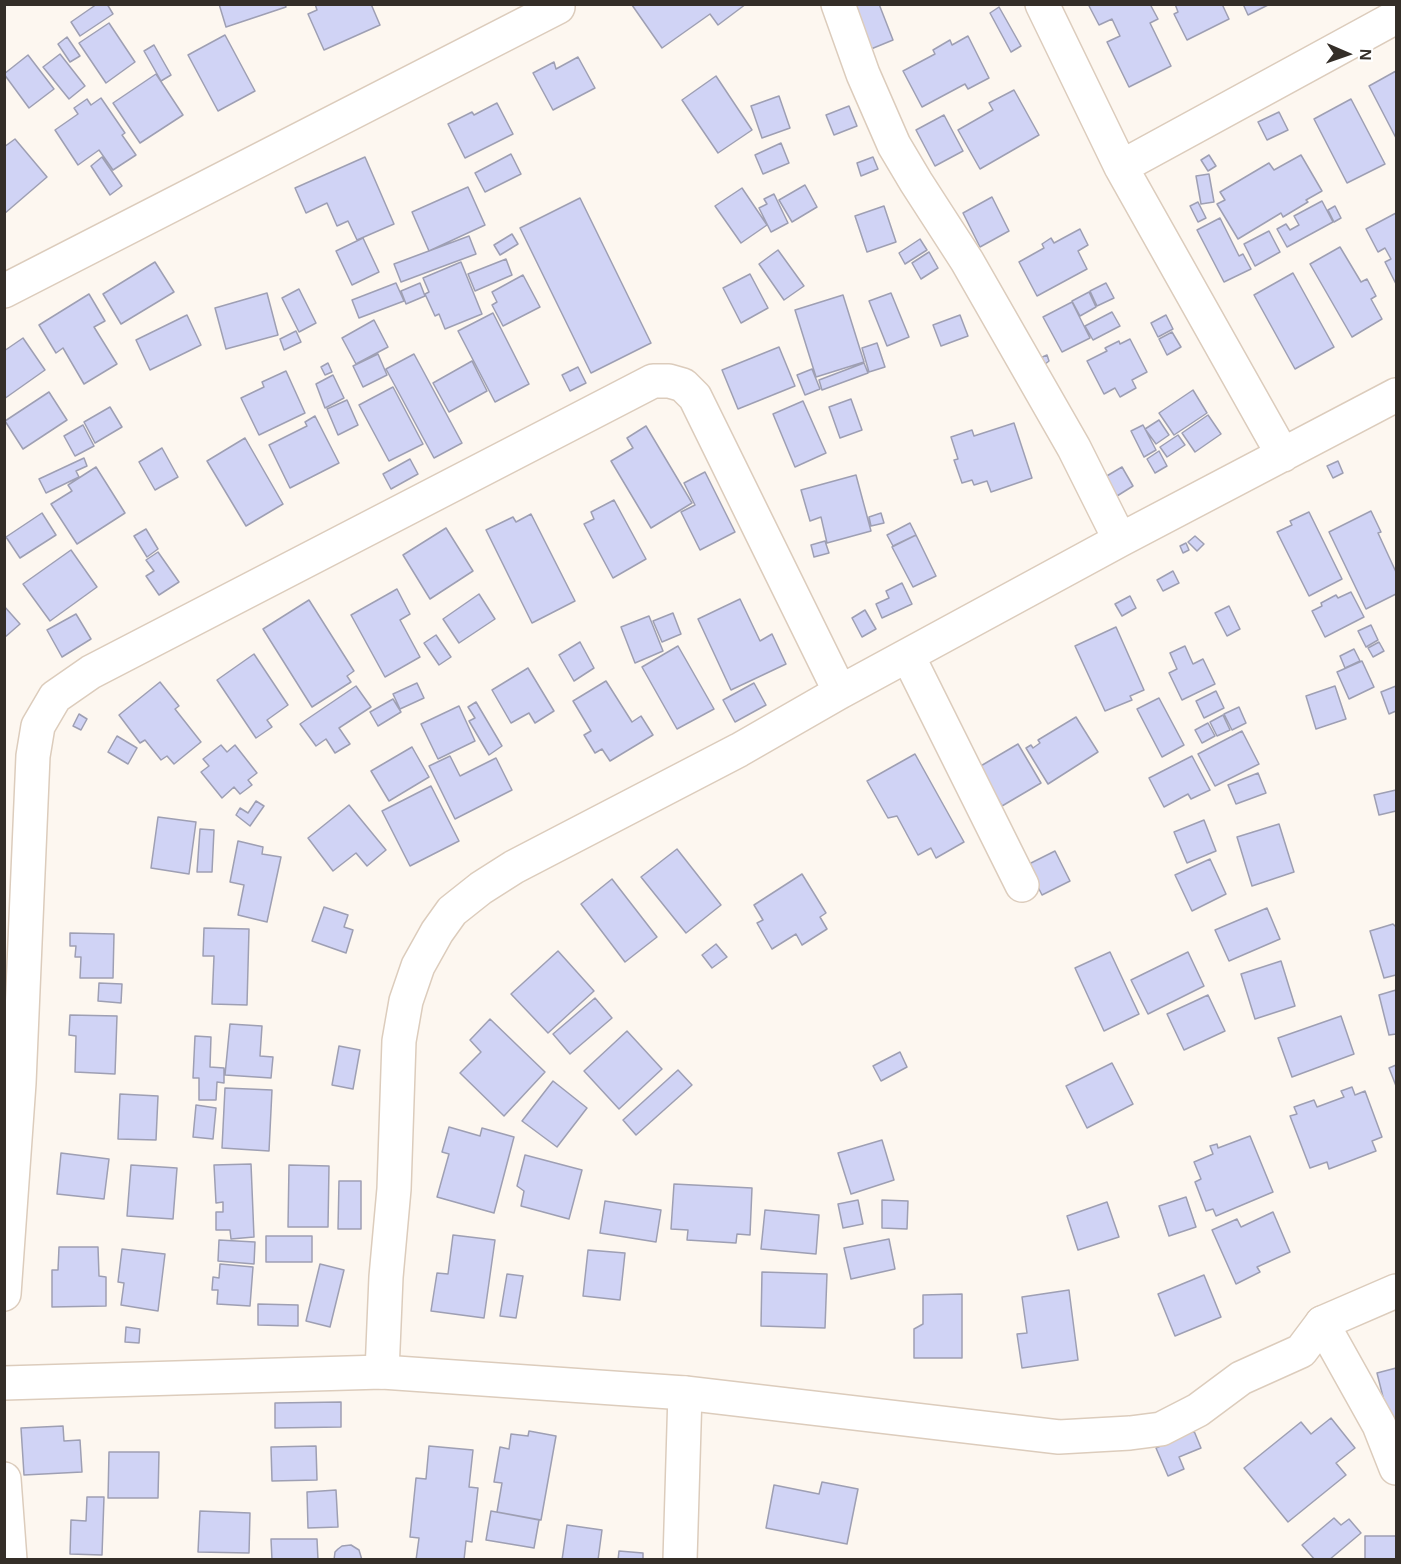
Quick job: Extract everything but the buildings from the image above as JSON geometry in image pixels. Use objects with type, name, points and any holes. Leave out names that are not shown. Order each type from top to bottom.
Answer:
[{"type":"street","points":[[838,4],[863,74],[894,145],[967,261],[1074,448],[1120,540]]},
{"type":"street","points":[[1042,4],[1121,167],[1282,455]]},
{"type":"street","points":[[4,291],[558,7]]},
{"type":"street","points":[[1121,167],[1396,17]]},
{"type":"street","points":[[4,1294],[19,1083],[33,756],[38,726],[55,697],[91,672],[652,381],[669,381],[683,385],[695,397],[840,692]]},
{"type":"street","points":[[382,1372],[394,1189],[399,1041],[406,1001],[417,966],[452,911],[481,888],[514,867],[739,750],[840,692],[1120,540],[1396,395]]},
{"type":"street","points":[[908,656],[1022,885]]},
{"type":"street","points":[[4,1383],[382,1372],[686,1393],[1059,1437],[1130,1433],[1161,1429],[1198,1410],[1241,1378],[1301,1351],[1322,1323],[1396,1291]]},
{"type":"street","points":[[1322,1323],[1379,1425],[1396,1468]]},
{"type":"street","points":[[680,1560],[686,1393]]},
{"type":"street","points":[[4,1479],[10,1560]]}]
